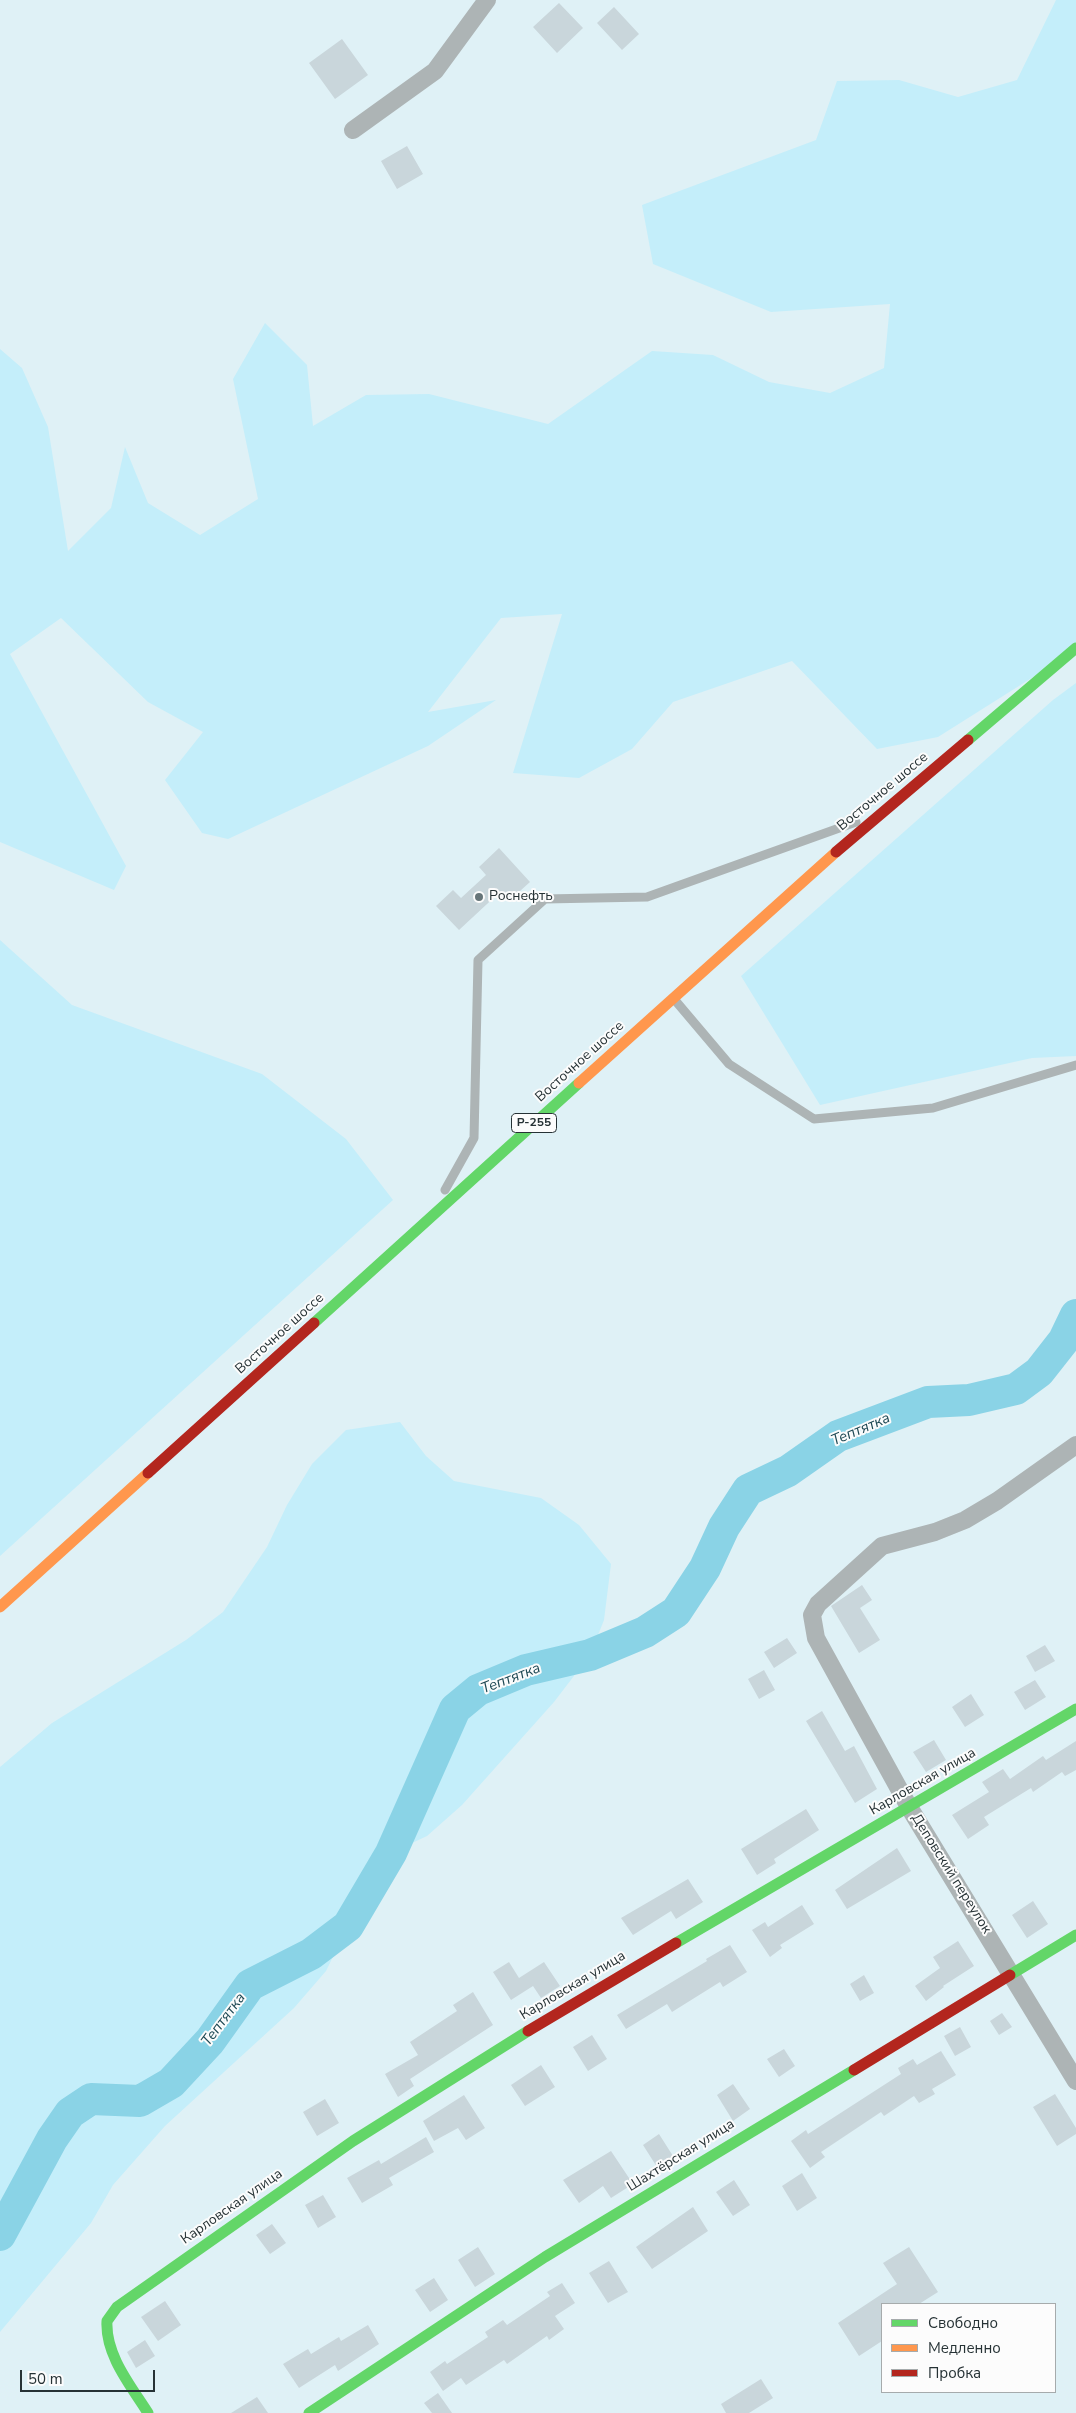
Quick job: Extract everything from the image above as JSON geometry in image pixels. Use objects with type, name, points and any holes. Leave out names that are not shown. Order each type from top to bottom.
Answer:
[{"type":"main road","name":"Восточное шоссе","points":[[0,1608],[811,873],[1076,648]]},
{"type":"main road","name":"Карловская улица","points":[[148,2413],[112,2351],[108,2340],[107,2321],[112,2313],[131,2295],[353,2141],[562,2009],[1076,1709]]},
{"type":"main road","name":"Шахтёрская улица","points":[[308,2413],[545,2257],[1076,1935]]},
{"type":"street","points":[[352,130],[435,71],[487,0]]},
{"type":"street","name":"Деповский переулок","points":[[1076,1445],[997,1502],[966,1520],[935,1532],[882,1546],[818,1604],[812,1615],[816,1638],[909,1807],[1076,2081]]},
{"type":"lane","points":[[429,1218],[474,1138],[478,960],[545,899],[647,897],[882,813]]},
{"type":"lane","points":[[673,998],[729,1064],[814,1119],[933,1108],[1076,1065]]},
{"type":"shaded area","points":[[1056,0],[1076,0],[1076,650],[938,737],[877,749],[792,661],[673,702],[632,749],[579,778],[513,773],[562,614],[501,618],[428,712],[496,700],[428,746],[228,839],[202,833],[165,780],[203,732],[148,702],[61,618],[10,654],[126,866],[114,890],[0,842],[0,349],[22,368],[48,427],[68,551],[111,508],[125,447],[148,503],[200,535],[258,499],[233,379],[265,323],[307,365],[313,426],[366,395],[429,394],[548,424],[652,351],[713,355],[769,382],[830,393],[884,368],[890,304],[771,312],[653,264],[642,205],[816,140],[837,81],[899,80],[958,97],[1017,80]]},
{"type":"shaded area","points":[[1076,683],[1076,1056],[1032,1058],[820,1105],[741,976],[1053,700]]},
{"type":"shaded area","points":[[0,940],[72,1005],[262,1074],[346,1139],[393,1200],[0,1556]]},
{"type":"shaded area","points":[[400,1422],[426,1456],[454,1481],[541,1498],[579,1525],[611,1564],[604,1620],[590,1655],[554,1702],[462,1805],[427,1836],[391,1853],[374,1894],[348,1926],[326,1971],[294,2008],[165,2126],[113,2185],[91,2223],[0,2332],[0,1767],[52,1723],[186,1640],[223,1612],[267,1547],[287,1505],[312,1464],[346,1430]]},
{"type":"building","points":[[559,3],[583,28],[557,53],[533,27]]},
{"type":"building","points":[[614,7],[639,34],[622,50],[597,23]]},
{"type":"building","points":[[342,39],[368,75],[335,99],[309,63]]},
{"type":"building","points":[[407,146],[423,174],[397,189],[381,161]]},
{"type":"building","points":[[499,848],[530,882],[510,900],[501,891],[459,930],[436,906],[453,890],[461,898],[486,875],[479,867]]},
{"type":"building","points":[[862,1585],[872,1600],[860,1608],[880,1640],[859,1653],[831,1606]]},
{"type":"building","points":[[787,1638],[797,1653],[774,1668],[764,1652]]},
{"type":"building","points":[[1045,1645],[1055,1661],[1035,1672],[1026,1656]]},
{"type":"building","points":[[764,1670],[775,1690],[759,1699],[748,1679]]},
{"type":"building","points":[[1035,1680],[1046,1697],[1025,1710],[1014,1692]]},
{"type":"building","points":[[971,1694],[984,1715],[965,1727],[952,1707]]},
{"type":"building","points":[[822,1711],[845,1751],[854,1746],[877,1789],[855,1803],[806,1721]]},
{"type":"building","points":[[934,1740],[946,1760],[926,1772],[913,1752]]},
{"type":"building","points":[[1076,1741],[1076,1770],[1065,1776],[1062,1772],[1033,1792],[1031,1788],[984,1817],[989,1825],[968,1839],[952,1815],[989,1792],[982,1782],[1003,1769],[1010,1779],[1043,1756],[1046,1760]]},
{"type":"building","points":[[806,1809],[819,1830],[774,1859],[776,1863],[757,1875],[741,1849]]},
{"type":"building","points":[[897,1848],[911,1871],[847,1909],[835,1890]]},
{"type":"building","points":[[688,1879],[703,1902],[676,1919],[671,1911],[633,1935],[621,1918]]},
{"type":"building","points":[[1033,1901],[1048,1924],[1027,1938],[1012,1915]]},
{"type":"building","points":[[802,1905],[814,1924],[780,1945],[782,1948],[770,1957],[752,1930],[765,1922],[768,1927]]},
{"type":"building","points":[[958,1941],[974,1966],[943,1986],[926,2001],[915,1986],[940,1968],[933,1957]]},
{"type":"building","points":[[730,1945],[747,1972],[723,1987],[720,1982],[672,2012],[667,2004],[626,2029],[617,2015]]},
{"type":"building","points":[[509,1962],[519,1978],[544,1962],[560,1986],[541,1998],[533,1986],[511,2000],[493,1972]]},
{"type":"building","points":[[864,1975],[874,1993],[860,2001],[850,1984]]},
{"type":"building","points":[[473,1992],[493,2025],[410,2079],[414,2086],[398,2097],[385,2074],[418,2055],[410,2042],[457,2011],[453,2005]]},
{"type":"building","points":[[1002,2013],[1012,2027],[999,2035],[990,2021]]},
{"type":"building","points":[[960,2027],[971,2047],[955,2056],[944,2036]]},
{"type":"building","points":[[592,2035],[607,2059],[588,2071],[573,2047]]},
{"type":"building","points":[[784,2049],[795,2066],[779,2077],[767,2059]]},
{"type":"building","points":[[941,2051],[956,2075],[932,2089],[935,2094],[919,2103],[914,2096],[884,2116],[881,2112],[821,2152],[825,2157],[810,2168],[791,2141],[806,2130],[808,2134],[901,2074],[898,2068],[913,2059],[917,2065]]},
{"type":"building","points":[[541,2065],[555,2087],[525,2106],[511,2085]]},
{"type":"building","points":[[733,2084],[750,2109],[733,2121],[717,2095]]},
{"type":"building","points":[[1055,2094],[1076,2128],[1076,2134],[1057,2146],[1033,2107]]},
{"type":"building","points":[[464,2095],[485,2128],[466,2140],[458,2128],[434,2141],[423,2121]]},
{"type":"building","points":[[325,2099],[339,2123],[317,2136],[303,2112]]},
{"type":"building","points":[[659,2134],[673,2156],[657,2167],[643,2145]]},
{"type":"building","points":[[426,2137],[434,2152],[389,2178],[393,2185],[362,2203],[347,2178],[379,2160],[381,2164]]},
{"type":"building","points":[[611,2151],[633,2184],[611,2198],[603,2186],[579,2203],[563,2180]]},
{"type":"building","points":[[802,2173],[817,2198],[797,2211],[782,2186]]},
{"type":"building","points":[[734,2180],[750,2205],[733,2216],[716,2192]]},
{"type":"building","points":[[323,2195],[336,2217],[318,2228],[305,2205]]},
{"type":"building","points":[[693,2207],[708,2231],[652,2269],[636,2247]]},
{"type":"building","points":[[272,2224],[286,2243],[270,2254],[256,2235]]},
{"type":"building","points":[[478,2247],[495,2274],[475,2287],[458,2260]]},
{"type":"building","points":[[909,2247],[938,2292],[921,2303],[881,2303],[881,2342],[859,2356],[838,2323],[897,2284],[883,2263]]},
{"type":"building","points":[[609,2261],[628,2292],[608,2303],[589,2273]]},
{"type":"building","points":[[434,2278],[448,2300],[430,2312],[415,2290]]},
{"type":"building","points":[[562,2283],[575,2303],[555,2316],[564,2329],[549,2340],[547,2336],[507,2364],[504,2360],[466,2385],[461,2378],[443,2391],[430,2372],[445,2361],[447,2364],[488,2337],[485,2332],[503,2320],[507,2325],[550,2296],[547,2292]]},
{"type":"building","points":[[165,2301],[181,2325],[158,2341],[141,2317]]},
{"type":"building","points":[[368,2325],[379,2344],[338,2371],[335,2365],[299,2388],[283,2364],[308,2349],[311,2354],[339,2337],[341,2341]]},
{"type":"building","points":[[145,2340],[155,2356],[136,2368],[127,2352]]},
{"type":"building","points":[[761,2379],[773,2398],[749,2413],[726,2413],[721,2404]]},
{"type":"building","points":[[438,2393],[452,2413],[432,2413],[424,2403]]},
{"type":"building","points":[[257,2397],[268,2413],[231,2413]]},
{"type":"waterway","name":"Тептятка","points":[[0,2235],[52,2139],[70,2113],[91,2099],[140,2101],[171,2083],[210,2041],[250,1985],[311,1954],[348,1926],[391,1853],[455,1709],[478,1690],[526,1670],[590,1655],[645,1632],[676,1612],[705,1568],[724,1527],[748,1490],[788,1471],[838,1436],[928,1402],[969,1400],[1016,1389],[1039,1372],[1064,1340],[1076,1315]]},
{"type":"traffic: fast","points":[[968,740],[1076,648]]},
{"type":"traffic: fast","points":[[314,1323],[579,1083]]},
{"type":"traffic: fast","points":[[676,1943],[1076,1709]]},
{"type":"traffic: fast","points":[[1010,1975],[1076,1935]]},
{"type":"traffic: fast","points":[[148,2413],[120,2370],[110,2346],[107,2334],[107,2321],[117,2307],[353,2141],[528,2031]]},
{"type":"traffic: fast","points":[[309,2413],[545,2257],[854,2070]]},
{"type":"traffic: slow","points":[[579,1083],[836,852]]},
{"type":"traffic: slow","points":[[0,1607],[148,1473]]},
{"type":"traffic: jam","points":[[836,852],[968,740]]},
{"type":"traffic: jam","points":[[148,1473],[314,1323]]},
{"type":"traffic: jam","points":[[528,2031],[676,1943]]},
{"type":"traffic: jam","points":[[854,2070],[1010,1975]]},
{"type":"place","name":"Роснефть","points":[[479,897]]}]
